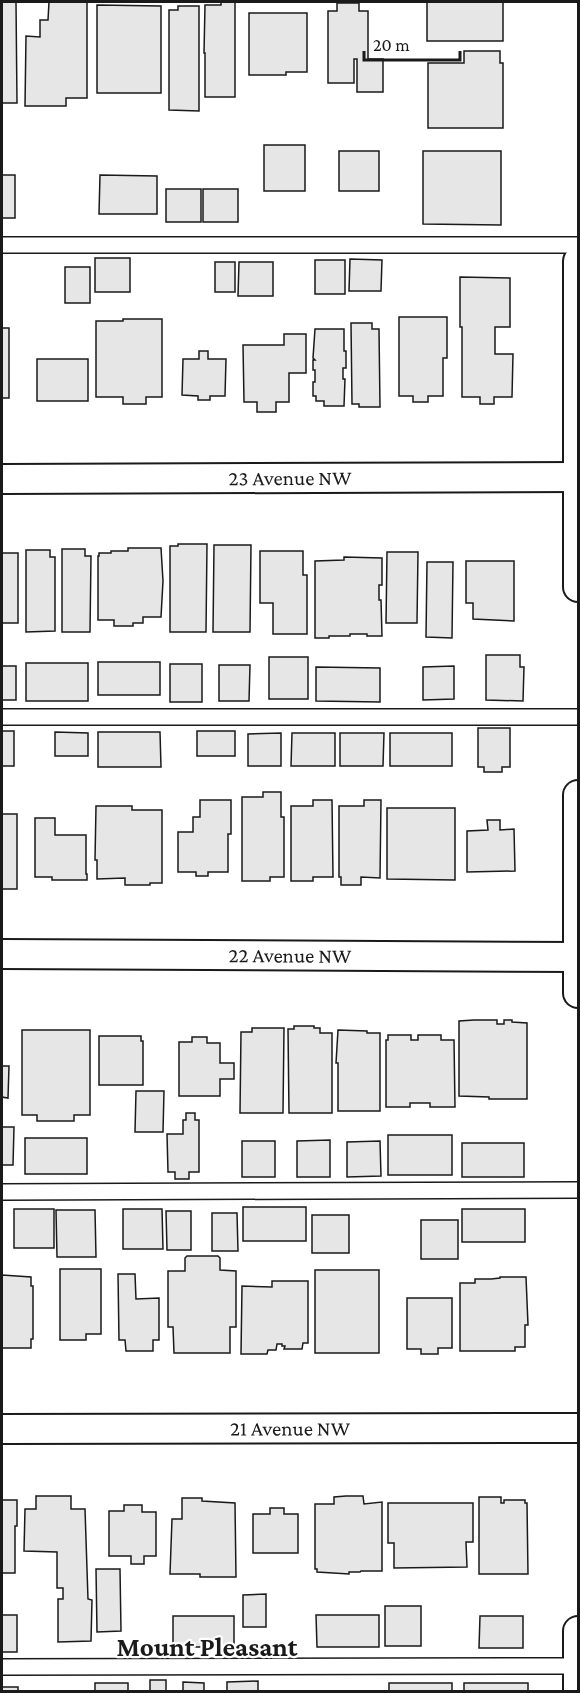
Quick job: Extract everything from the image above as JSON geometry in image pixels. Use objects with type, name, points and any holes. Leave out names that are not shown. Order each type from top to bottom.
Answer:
[{"type":"street","points":[[579,261],[579,587]]},
{"type":"street","name":"23 Avenue NW","points":[[2,479],[578,477]]},
{"type":"street","points":[[579,795],[579,993]]},
{"type":"street","name":"22 Avenue NW","points":[[2,954],[578,957]]},
{"type":"street","name":"21 Avenue NW","points":[[2,1429],[579,1428]]},
{"type":"street","points":[[578,1692],[579,1631]]},
{"type":"lane","points":[[2,245],[579,245]]},
{"type":"lane","points":[[2,717],[579,717]]},
{"type":"lane","points":[[2,1192],[579,1190]]},
{"type":"lane","points":[[2,1667],[578,1666]]},
{"type":"building","points":[[2,2],[16,2],[17,103],[2,103]]},
{"type":"building","points":[[49,2],[87,2],[87,98],[66,98],[66,106],[25,106],[26,36],[40,37],[40,20],[48,20]]},
{"type":"building","points":[[221,2],[235,2],[235,97],[205,97],[205,5],[221,5]]},
{"type":"building","points":[[427,2],[503,2],[503,41],[427,41]]},
{"type":"building","points":[[337,3],[359,3],[359,11],[368,11],[368,59],[383,59],[383,92],[357,92],[357,59],[354,59],[354,83],[328,83],[328,11],[337,11]]},
{"type":"building","points":[[97,5],[161,6],[161,93],[97,93]]},
{"type":"building","points":[[178,6],[199,6],[199,111],[169,110],[169,10],[178,10]]},
{"type":"building","points":[[249,13],[307,13],[307,72],[286,72],[286,75],[249,75]]},
{"type":"building","points":[[464,51],[500,51],[500,63],[503,63],[503,128],[428,128],[428,63],[464,63]]},
{"type":"building","points":[[264,145],[305,145],[305,191],[264,191]]},
{"type":"building","points":[[339,151],[379,151],[379,191],[339,191]]},
{"type":"building","points":[[423,151],[501,151],[501,225],[423,224]]},
{"type":"building","points":[[2,175],[15,175],[15,218],[2,218]]},
{"type":"building","points":[[100,175],[157,176],[157,214],[99,214]]},
{"type":"building","points":[[166,189],[201,189],[201,222],[166,222]]},
{"type":"building","points":[[203,189],[238,189],[238,222],[203,222]]},
{"type":"building","points":[[95,258],[130,258],[130,292],[95,292]]},
{"type":"building","points":[[350,259],[382,260],[381,291],[349,291]]},
{"type":"building","points":[[315,260],[345,260],[345,294],[315,294]]},
{"type":"building","points":[[215,262],[235,262],[235,292],[215,292]]},
{"type":"building","points":[[239,262],[273,262],[273,296],[238,296]]},
{"type":"building","points":[[65,267],[90,267],[90,303],[65,303]]},
{"type":"building","points":[[460,277],[510,278],[510,327],[495,327],[495,354],[513,354],[512,397],[494,397],[494,404],[480,404],[480,397],[462,397]]},
{"type":"building","points":[[399,317],[447,317],[447,358],[443,358],[443,396],[428,396],[428,402],[413,402],[413,396],[399,396]]},
{"type":"building","points":[[123,319],[162,319],[162,397],[146,397],[146,404],[123,404],[123,397],[96,397],[96,321],[123,321]]},
{"type":"building","points":[[351,323],[372,323],[372,329],[379,329],[380,407],[359,407],[359,404],[352,404]]},
{"type":"building","points":[[2,328],[9,328],[9,398],[2,398]]},
{"type":"building","points":[[315,329],[344,329],[346,368],[343,368],[344,406],[324,406],[324,401],[316,401],[316,396],[313,396]]},
{"type":"building","points":[[284,334],[306,334],[306,373],[289,373],[289,402],[276,402],[276,412],[257,412],[257,402],[244,402],[243,345],[284,345]]},
{"type":"building","points":[[199,351],[208,351],[208,359],[226,359],[225,396],[210,396],[210,400],[198,400],[198,396],[182,395],[183,359],[199,359]]},
{"type":"building","points":[[37,359],[88,359],[88,401],[37,401]]},
{"type":"building","points":[[178,544],[207,544],[206,632],[170,632],[170,546],[178,546]]},
{"type":"building","points":[[214,545],[251,545],[250,632],[213,632]]},
{"type":"building","points":[[128,548],[161,548],[163,581],[161,617],[143,617],[143,623],[133,623],[133,626],[114,626],[114,620],[98,620],[98,556],[99,553],[111,553],[111,551],[128,551]]},
{"type":"building","points":[[62,549],[85,549],[85,556],[91,556],[90,632],[62,632]]},
{"type":"building","points":[[26,550],[50,550],[50,557],[55,557],[55,631],[26,632]]},
{"type":"building","points":[[260,551],[303,551],[303,575],[307,575],[307,634],[273,634],[273,603],[260,603]]},
{"type":"building","points":[[387,552],[418,552],[417,623],[386,623]]},
{"type":"building","points":[[2,553],[18,553],[18,623],[2,623]]},
{"type":"building","points":[[344,557],[382,558],[382,585],[379,585],[379,600],[381,600],[382,636],[350,634],[350,636],[315,638],[315,561],[344,560]]},
{"type":"building","points":[[466,561],[514,561],[514,621],[473,619],[473,603],[466,603]]},
{"type":"building","points":[[427,562],[453,562],[452,638],[426,637]]},
{"type":"building","points":[[486,655],[520,655],[520,667],[524,667],[523,701],[486,700]]},
{"type":"building","points":[[269,657],[308,657],[308,699],[269,699]]},
{"type":"building","points":[[98,662],[160,662],[160,695],[98,695]]},
{"type":"building","points":[[26,663],[88,663],[88,701],[26,701]]},
{"type":"building","points":[[170,664],[202,664],[202,702],[170,702]]},
{"type":"building","points":[[219,665],[250,665],[249,701],[219,701]]},
{"type":"building","points":[[2,666],[16,666],[16,700],[2,700]]},
{"type":"building","points":[[454,666],[454,699],[423,700],[423,667]]},
{"type":"building","points":[[316,667],[380,668],[380,702],[316,701]]},
{"type":"building","points":[[478,728],[510,728],[510,767],[502,767],[502,772],[484,772],[484,767],[478,767]]},
{"type":"building","points":[[2,731],[14,731],[14,766],[2,766]]},
{"type":"building","points":[[197,731],[235,731],[235,756],[197,756]]},
{"type":"building","points":[[55,732],[88,733],[88,756],[55,756]]},
{"type":"building","points":[[98,732],[160,732],[161,767],[98,767]]},
{"type":"building","points":[[281,733],[281,766],[248,766],[248,734]]},
{"type":"building","points":[[292,733],[335,733],[335,766],[291,766]]},
{"type":"building","points":[[340,733],[384,733],[383,766],[340,766]]},
{"type":"building","points":[[390,733],[452,733],[452,766],[390,766]]},
{"type":"building","points":[[263,792],[281,792],[281,817],[284,817],[284,877],[270,877],[270,881],[242,881],[242,797],[263,797]]},
{"type":"building","points":[[200,800],[231,800],[228,872],[208,872],[208,876],[196,876],[196,872],[178,872],[178,832],[193,832],[193,817],[200,817]]},
{"type":"building","points":[[313,800],[332,800],[333,877],[313,877],[313,881],[291,881],[291,806],[313,806]]},
{"type":"building","points":[[364,800],[381,800],[380,878],[361,877],[361,885],[341,885],[339,806],[364,806]]},
{"type":"building","points":[[96,806],[132,806],[132,810],[162,810],[162,883],[125,885],[125,878],[97,879]]},
{"type":"building","points":[[387,808],[455,808],[455,880],[387,879]]},
{"type":"building","points":[[2,814],[17,814],[17,889],[2,889]]},
{"type":"building","points":[[35,818],[55,818],[55,835],[86,835],[87,880],[52,880],[52,877],[35,877]]},
{"type":"building","points":[[487,820],[500,820],[500,830],[514,829],[515,871],[467,872],[467,831],[488,830]]},
{"type":"building","points":[[497,1020],[497,1024],[504,1024],[504,1020],[527,1023],[527,1099],[459,1096],[459,1021]]},
{"type":"building","points":[[294,1026],[314,1026],[314,1028],[320,1028],[320,1033],[332,1033],[332,1113],[289,1113],[288,1029],[294,1029]]},
{"type":"building","points":[[252,1028],[284,1028],[283,1113],[240,1113],[241,1032],[252,1032]]},
{"type":"building","points":[[22,1030],[90,1030],[90,1115],[74,1115],[74,1121],[37,1121],[37,1115],[22,1115]]},
{"type":"building","points":[[338,1030],[380,1033],[380,1111],[338,1111],[338,1063],[336,1063]]},
{"type":"building","points":[[388,1035],[411,1035],[411,1040],[418,1040],[418,1035],[441,1035],[441,1040],[454,1040],[455,1107],[430,1107],[430,1103],[410,1103],[410,1107],[386,1107],[386,1040],[388,1040]]},
{"type":"building","points":[[99,1036],[141,1036],[143,1085],[99,1085]]},
{"type":"building","points":[[192,1037],[207,1037],[207,1043],[220,1043],[220,1063],[234,1063],[234,1079],[220,1079],[220,1096],[179,1096],[179,1042],[192,1042]]},
{"type":"building","points":[[2,1066],[9,1066],[8,1098],[2,1097]]},
{"type":"building","points":[[136,1091],[164,1091],[163,1132],[135,1132]]},
{"type":"building","points":[[186,1113],[195,1113],[195,1120],[199,1120],[199,1172],[189,1172],[189,1179],[175,1179],[175,1172],[168,1172],[167,1134],[183,1134],[183,1120],[186,1120]]},
{"type":"building","points":[[2,1127],[14,1127],[13,1165],[2,1165]]},
{"type":"building","points":[[388,1135],[452,1135],[452,1175],[388,1175]]},
{"type":"building","points":[[25,1138],[87,1138],[87,1174],[25,1174]]},
{"type":"building","points":[[330,1140],[330,1177],[297,1177],[297,1141]]},
{"type":"building","points":[[242,1141],[275,1141],[275,1177],[242,1177]]},
{"type":"building","points":[[380,1141],[381,1176],[347,1177],[347,1142]]},
{"type":"building","points":[[462,1143],[524,1143],[524,1177],[462,1177]]},
{"type":"building","points":[[243,1207],[306,1207],[306,1241],[243,1241]]},
{"type":"building","points":[[14,1209],[54,1209],[54,1248],[14,1248]]},
{"type":"building","points":[[123,1209],[162,1209],[163,1249],[123,1249]]},
{"type":"building","points":[[462,1209],[525,1209],[525,1242],[462,1242]]},
{"type":"building","points":[[56,1210],[95,1210],[96,1257],[57,1257]]},
{"type":"building","points":[[166,1211],[191,1211],[191,1250],[167,1250]]},
{"type":"building","points":[[212,1213],[237,1213],[238,1251],[212,1251]]},
{"type":"building","points":[[312,1215],[349,1215],[349,1253],[312,1253]]},
{"type":"building","points":[[421,1220],[458,1220],[458,1259],[421,1259]]},
{"type":"building","points":[[187,1256],[218,1256],[220,1270],[236,1271],[236,1327],[230,1327],[230,1353],[174,1353],[173,1327],[168,1327],[168,1271],[185,1271]]},
{"type":"building","points":[[60,1269],[101,1269],[101,1334],[86,1334],[86,1340],[60,1340]]},
{"type":"building","points":[[315,1270],[379,1270],[379,1353],[315,1353]]},
{"type":"building","points":[[118,1274],[135,1274],[136,1299],[159,1298],[159,1340],[153,1340],[153,1351],[126,1351],[125,1340],[119,1340]]},
{"type":"building","points":[[2,1275],[31,1277],[33,1339],[31,1339],[31,1348],[2,1348]]},
{"type":"building","points":[[526,1277],[528,1325],[525,1325],[525,1347],[515,1347],[515,1351],[460,1351],[460,1283],[475,1283],[475,1279]]},
{"type":"building","points":[[272,1281],[308,1281],[308,1343],[303,1343],[302,1349],[284,1349],[285,1346],[277,1344],[276,1350],[268,1350],[267,1354],[241,1354],[242,1286],[272,1287]]},
{"type":"building","points":[[407,1298],[452,1298],[452,1348],[438,1348],[438,1354],[421,1354],[421,1349],[407,1349]]},
{"type":"building","points":[[36,1496],[71,1496],[71,1509],[85,1509],[88,1599],[92,1600],[91,1641],[58,1642],[58,1599],[63,1599],[63,1588],[57,1588],[57,1552],[24,1551],[25,1509],[36,1509]]},
{"type":"building","points":[[363,1496],[364,1504],[382,1502],[382,1571],[349,1572],[349,1574],[317,1572],[315,1569],[315,1504],[334,1504],[334,1497]]},
{"type":"building","points":[[479,1497],[501,1497],[501,1503],[504,1503],[504,1500],[525,1500],[527,1503],[528,1574],[479,1574]]},
{"type":"building","points":[[182,1498],[202,1498],[202,1501],[235,1503],[236,1577],[170,1574],[172,1519],[182,1519]]},
{"type":"building","points":[[2,1500],[17,1500],[15,1573],[2,1573]]},
{"type":"building","points":[[388,1503],[473,1503],[473,1542],[466,1542],[467,1567],[394,1568],[394,1543],[388,1543]]},
{"type":"building","points":[[124,1505],[142,1505],[142,1512],[156,1512],[156,1556],[144,1556],[144,1564],[131,1564],[131,1556],[109,1556],[109,1511],[124,1511]]},
{"type":"building","points":[[270,1508],[284,1508],[284,1514],[298,1514],[298,1553],[253,1553],[253,1514],[270,1514]]},
{"type":"building","points":[[96,1569],[120,1569],[121,1631],[97,1632]]},
{"type":"building","points":[[266,1594],[266,1627],[243,1627],[243,1595]]},
{"type":"building","points":[[385,1606],[421,1606],[421,1646],[385,1646]]},
{"type":"building","points":[[2,1615],[17,1615],[17,1652],[2,1652]]},
{"type":"building","points":[[316,1615],[379,1615],[379,1647],[317,1647]]},
{"type":"building","points":[[173,1616],[234,1616],[234,1647],[173,1647]]},
{"type":"building","points":[[480,1616],[523,1616],[523,1648],[479,1648]]},
{"type":"building","points":[[150,1680],[166,1680],[166,1692],[150,1692]]},
{"type":"building","points":[[258,1681],[258,1692],[227,1692],[227,1682]]},
{"type":"building","points":[[183,1682],[204,1683],[204,1692],[183,1692]]},
{"type":"building","points":[[95,1683],[128,1683],[128,1692],[95,1692]]},
{"type":"building","points":[[389,1683],[452,1683],[452,1692],[389,1692]]},
{"type":"building","points":[[464,1683],[528,1683],[528,1692],[464,1692]]},
{"type":"building","points":[[2,1687],[18,1687],[18,1692],[2,1692]]},
{"type":"district","name":"Mount Pleasant","points":[[207,1647]]}]
